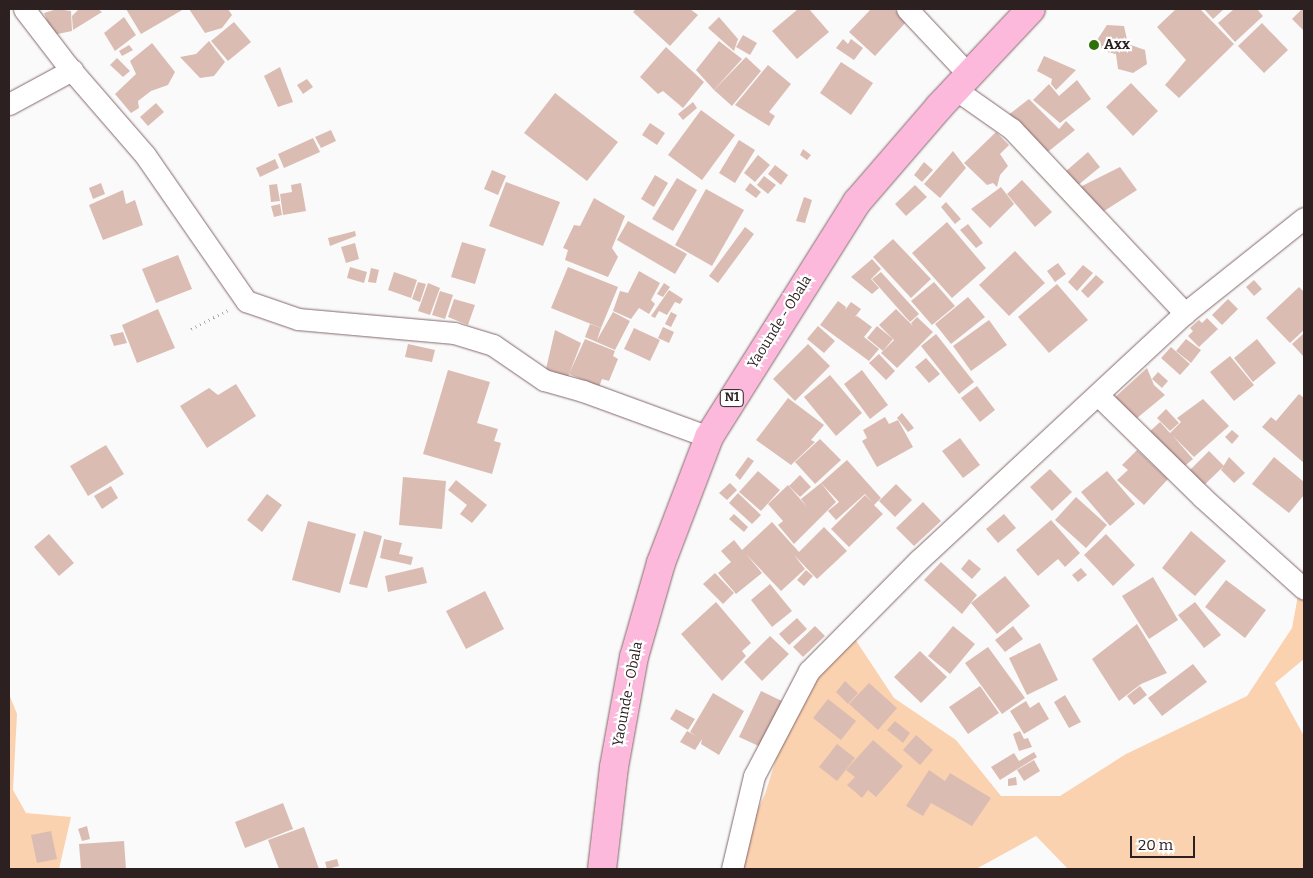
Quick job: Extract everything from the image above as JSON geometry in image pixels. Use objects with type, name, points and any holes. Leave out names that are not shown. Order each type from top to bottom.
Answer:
[{"type":"highway","name":"Yaounde - Obala","points":[[602,869],[614,767],[634,657],[662,563],[709,437],[857,202],[962,82],[1031,9]]},
{"type":"street","points":[[24,9],[72,70],[145,155],[246,301],[298,320],[454,333],[493,346],[544,380],[583,391],[709,437]]},
{"type":"street","points":[[907,9],[962,82],[1012,129],[1185,313]]},
{"type":"street","points":[[9,104],[72,70]]},
{"type":"street","points":[[732,869],[754,776],[809,671],[919,560],[1185,313],[1304,218]]},
{"type":"street","points":[[1098,395],[1202,497],[1304,589]]},
{"type":"path","points":[[191,329],[246,301]]},
{"type":"shaded area","points":[[1304,563],[1304,659],[1275,683],[1304,736],[1304,869],[1068,869],[1036,836],[976,869],[730,869],[765,794],[799,687],[849,630],[894,698],[956,740],[1001,796],[1060,796],[1126,754],[1247,696],[1292,628]]},
{"type":"shaded area","points":[[9,694],[17,714],[13,790],[26,813],[71,817],[59,869],[9,869]]},
{"type":"building","points":[[57,9],[71,11],[72,31],[53,35],[44,13]]},
{"type":"building","points":[[79,9],[98,9],[102,12],[73,30],[72,16]]},
{"type":"building","points":[[126,9],[184,9],[141,34]]},
{"type":"building","points":[[189,9],[228,9],[232,15],[222,28],[205,33]]},
{"type":"building","points":[[636,9],[690,9],[698,15],[670,46],[633,12]]},
{"type":"building","points":[[798,9],[809,9],[829,32],[797,59],[772,31]]},
{"type":"building","points":[[871,9],[894,9],[907,21],[875,56],[849,32]]},
{"type":"building","points":[[1176,9],[1200,9],[1234,44],[1179,98],[1165,85],[1186,60],[1157,27]]},
{"type":"building","points":[[1204,9],[1224,9],[1213,19]]},
{"type":"building","points":[[1234,9],[1257,9],[1263,16],[1235,42],[1218,23]]},
{"type":"building","points":[[1304,9],[1304,31],[1292,19]]},
{"type":"building","points":[[124,17],[136,35],[115,51],[104,33]]},
{"type":"building","points":[[719,17],[738,39],[734,51],[708,28]]},
{"type":"building","points":[[234,22],[251,42],[228,61],[211,41]]},
{"type":"building","points":[[1262,23],[1288,50],[1264,73],[1238,46]]},
{"type":"building","points":[[1107,25],[1124,26],[1128,44],[1145,50],[1147,64],[1133,73],[1118,69],[1116,54],[1103,51],[1097,40]]},
{"type":"building","points":[[743,35],[757,43],[750,55],[736,47]]},
{"type":"building","points":[[843,39],[848,44],[851,39],[863,48],[854,60],[836,48]]},
{"type":"building","points":[[209,41],[225,62],[214,76],[200,78],[180,57],[196,54]]},
{"type":"building","points":[[719,41],[742,59],[714,90],[696,70]]},
{"type":"building","points":[[152,43],[175,72],[168,85],[151,91],[138,101],[139,108],[131,113],[115,94],[136,74],[130,61]]},
{"type":"building","points":[[129,45],[133,50],[122,56],[119,51]]},
{"type":"building","points":[[666,47],[704,82],[683,108],[663,91],[658,94],[640,77]]},
{"type":"building","points":[[1044,56],[1076,70],[1056,90],[1051,84],[1052,79],[1037,71]]},
{"type":"building","points":[[746,57],[761,71],[732,106],[714,90]]},
{"type":"building","points":[[117,58],[130,71],[123,77],[110,65]]},
{"type":"building","points":[[841,62],[873,83],[851,115],[820,93]]},
{"type":"building","points":[[768,65],[791,84],[769,112],[775,116],[769,126],[735,105]]},
{"type":"building","points":[[280,67],[293,102],[278,107],[264,76]]},
{"type":"building","points":[[307,79],[313,87],[303,94],[297,85]]},
{"type":"building","points":[[1077,80],[1091,99],[1060,123],[1033,100],[1049,84],[1059,96]]},
{"type":"building","points":[[1131,83],[1158,111],[1133,136],[1106,107]]},
{"type":"building","points":[[555,93],[618,142],[587,181],[524,133]]},
{"type":"building","points":[[1029,99],[1059,129],[1066,121],[1075,130],[1044,155],[1007,116]]},
{"type":"building","points":[[693,102],[697,108],[683,120],[678,114]]},
{"type":"building","points":[[156,103],[164,112],[148,126],[140,117]]},
{"type":"building","points":[[701,110],[735,135],[702,180],[668,155]]},
{"type":"building","points":[[650,123],[665,133],[657,145],[642,135]]},
{"type":"building","points":[[331,130],[336,141],[321,148],[315,137]]},
{"type":"building","points":[[996,132],[1009,145],[1000,154],[1008,166],[1000,175],[997,187],[993,183],[987,185],[964,163]]},
{"type":"building","points":[[313,138],[320,152],[284,168],[278,154]]},
{"type":"building","points":[[739,140],[755,150],[735,183],[719,173]]},
{"type":"building","points":[[803,149],[811,155],[807,160],[800,155]]},
{"type":"building","points":[[953,151],[966,168],[940,198],[924,184]]},
{"type":"building","points":[[1088,152],[1100,167],[1077,186],[1065,172]]},
{"type":"building","points":[[758,155],[770,165],[755,182],[744,173]]},
{"type":"building","points":[[275,159],[279,168],[260,177],[256,168]]},
{"type":"building","points":[[924,162],[933,170],[922,182],[914,175]]},
{"type":"building","points":[[775,165],[788,175],[781,185],[768,174]]},
{"type":"building","points":[[1120,167],[1137,190],[1101,213],[1080,187]]},
{"type":"building","points":[[492,170],[506,176],[498,195],[484,189]]},
{"type":"building","points":[[655,175],[668,183],[654,207],[641,199]]},
{"type":"building","points":[[764,176],[776,185],[768,194],[757,185]]},
{"type":"building","points":[[677,178],[697,190],[673,231],[652,219]]},
{"type":"building","points":[[1022,180],[1052,212],[1035,227],[1007,194]]},
{"type":"building","points":[[506,182],[560,202],[543,246],[489,226]]},
{"type":"building","points":[[101,183],[105,194],[93,199],[89,188]]},
{"type":"building","points":[[301,183],[306,211],[283,215],[280,194],[292,192],[291,185]]},
{"type":"building","points":[[750,183],[761,192],[756,198],[745,190]]},
{"type":"building","points":[[277,184],[280,201],[271,202],[269,185]]},
{"type":"building","points":[[915,185],[927,197],[906,216],[895,204]]},
{"type":"building","points":[[1001,187],[1014,204],[990,228],[971,209]]},
{"type":"building","points":[[706,189],[744,210],[712,266],[675,245]]},
{"type":"building","points":[[123,190],[126,204],[135,200],[143,225],[103,240],[89,205]]},
{"type":"building","points":[[804,197],[812,200],[805,223],[796,221]]},
{"type":"building","points":[[594,198],[625,216],[612,248],[618,257],[608,277],[565,260],[568,250],[563,248],[574,225],[580,226]]},
{"type":"building","points":[[946,202],[961,219],[955,224],[941,207]]},
{"type":"building","points":[[280,204],[282,215],[274,217],[271,206]]},
{"type":"building","points":[[628,221],[687,254],[675,274],[617,240]]},
{"type":"building","points":[[947,222],[986,268],[952,298],[912,253]]},
{"type":"building","points":[[968,224],[983,243],[976,248],[960,230]]},
{"type":"building","points":[[745,227],[754,234],[718,283],[709,276]]},
{"type":"building","points":[[355,231],[356,236],[330,246],[328,238]]},
{"type":"building","points":[[893,239],[931,279],[911,298],[873,257]]},
{"type":"building","points":[[462,242],[486,249],[475,284],[451,277]]},
{"type":"building","points":[[355,243],[359,259],[346,263],[341,247]]},
{"type":"building","points":[[1015,251],[1045,283],[1009,316],[979,285]]},
{"type":"building","points":[[178,255],[192,289],[156,303],[142,269]]},
{"type":"building","points":[[872,259],[881,269],[871,279],[879,288],[872,294],[851,277]]},
{"type":"building","points":[[1058,263],[1066,274],[1055,282],[1047,271]]},
{"type":"building","points":[[1083,265],[1093,273],[1077,291],[1068,282]]},
{"type":"building","points":[[350,267],[367,272],[364,283],[347,278]]},
{"type":"building","points":[[568,267],[618,287],[601,328],[551,308]]},
{"type":"building","points":[[371,268],[379,270],[376,283],[368,282]]},
{"type":"building","points":[[639,271],[660,283],[651,300],[655,304],[649,314],[639,308],[631,319],[613,311],[620,291],[628,293]]},
{"type":"building","points":[[394,272],[417,280],[411,298],[388,290]]},
{"type":"building","points":[[881,272],[919,314],[910,322],[872,279]]},
{"type":"building","points":[[1096,275],[1104,282],[1088,298],[1081,291]]},
{"type":"building","points":[[1254,280],[1262,289],[1254,296],[1246,287]]},
{"type":"building","points":[[418,282],[426,284],[420,302],[412,299]]},
{"type":"building","points":[[934,282],[955,306],[932,325],[911,301]]},
{"type":"building","points":[[428,283],[440,288],[430,315],[418,311]]},
{"type":"building","points":[[664,283],[670,287],[663,297],[657,294]]},
{"type":"building","points":[[1057,284],[1088,320],[1049,353],[1018,317]]},
{"type":"building","points":[[1299,287],[1304,292],[1304,330],[1290,343],[1266,318]]},
{"type":"building","points":[[669,290],[683,299],[680,304],[675,302],[667,315],[659,311],[655,318],[651,316]]},
{"type":"building","points":[[440,291],[453,295],[445,319],[432,315]]},
{"type":"building","points":[[968,297],[985,317],[951,344],[935,324]]},
{"type":"building","points":[[454,299],[475,305],[468,325],[448,317]]},
{"type":"building","points":[[1228,299],[1238,309],[1222,325],[1212,315]]},
{"type":"building","points":[[838,301],[846,307],[845,310],[851,302],[861,309],[855,317],[857,316],[872,327],[864,337],[879,349],[869,361],[820,325]]},
{"type":"building","points":[[158,309],[175,348],[137,363],[122,325]]},
{"type":"building","points":[[896,309],[913,326],[911,323],[917,317],[933,332],[897,368],[881,353],[894,340],[879,325]]},
{"type":"building","points":[[613,312],[630,321],[615,350],[585,337],[590,324],[601,328],[597,340]]},
{"type":"building","points":[[671,312],[677,315],[671,327],[665,324]]},
{"type":"building","points":[[1207,318],[1218,329],[1199,347],[1188,336],[1193,331],[1190,328],[1199,320],[1202,323]]},
{"type":"building","points":[[989,320],[1007,345],[971,371],[953,346]]},
{"type":"building","points":[[818,326],[835,341],[824,353],[807,339]]},
{"type":"building","points":[[877,326],[893,339],[883,351],[867,338]]},
{"type":"building","points":[[663,327],[674,332],[669,343],[658,338]]},
{"type":"building","points":[[634,328],[660,340],[650,361],[624,349]]},
{"type":"building","points":[[555,330],[581,343],[568,377],[546,369]]},
{"type":"building","points":[[123,332],[127,343],[114,346],[110,335]]},
{"type":"building","points":[[1304,333],[1304,355],[1303,356],[1292,344]]},
{"type":"building","points":[[936,334],[974,382],[959,394],[921,346]]},
{"type":"building","points":[[585,339],[615,351],[613,356],[618,359],[609,381],[602,379],[599,387],[569,374]]},
{"type":"building","points":[[1186,339],[1201,350],[1191,363],[1176,351]]},
{"type":"building","points":[[1257,339],[1276,363],[1253,382],[1234,358]]},
{"type":"building","points":[[408,344],[435,350],[432,362],[405,357]]},
{"type":"building","points":[[808,344],[830,366],[795,401],[773,379]]},
{"type":"building","points":[[1171,347],[1190,364],[1180,375],[1161,358]]},
{"type":"building","points":[[879,354],[895,371],[886,380],[869,363]]},
{"type":"building","points":[[1230,356],[1254,385],[1234,401],[1210,372]]},
{"type":"building","points":[[926,358],[940,374],[929,383],[915,367]]},
{"type":"building","points":[[1147,368],[1154,385],[1165,395],[1131,423],[1112,400]]},
{"type":"building","points":[[448,370],[490,382],[477,423],[498,429],[494,441],[501,443],[492,474],[423,454]]},
{"type":"building","points":[[862,370],[888,405],[870,419],[844,384]]},
{"type":"building","points":[[1158,372],[1168,381],[1162,388],[1152,379]]},
{"type":"building","points":[[830,375],[862,413],[836,436],[804,397]]},
{"type":"building","points":[[236,384],[256,416],[207,448],[180,406],[209,388],[218,395]]},
{"type":"building","points":[[977,386],[995,410],[980,422],[961,398]]},
{"type":"building","points":[[1299,394],[1304,398],[1304,463],[1262,427],[1271,417],[1276,421]]},
{"type":"building","points":[[788,398],[824,425],[811,440],[815,442],[791,465],[756,440]]},
{"type":"building","points":[[1203,399],[1229,426],[1194,457],[1173,436],[1193,459],[1181,469],[1148,433],[1160,422],[1170,433],[1181,422],[1177,418]]},
{"type":"building","points":[[1166,409],[1179,423],[1170,431],[1157,418]]},
{"type":"building","points":[[902,413],[914,428],[908,432],[897,418]]},
{"type":"building","points":[[885,417],[889,424],[898,420],[913,447],[877,467],[862,441],[867,438],[863,430]]},
{"type":"building","points":[[1232,430],[1239,436],[1232,444],[1225,437]]},
{"type":"building","points":[[960,438],[980,465],[963,478],[942,451]]},
{"type":"building","points":[[820,439],[841,460],[815,484],[795,462]]},
{"type":"building","points":[[106,445],[124,474],[88,496],[70,466]]},
{"type":"building","points":[[1137,450],[1168,479],[1144,505],[1117,480],[1128,470],[1122,465]]},
{"type":"building","points":[[1209,451],[1224,466],[1201,488],[1187,473]]},
{"type":"building","points":[[748,457],[754,461],[740,480],[735,475]]},
{"type":"building","points":[[1229,457],[1245,473],[1234,483],[1221,470]]},
{"type":"building","points":[[1274,457],[1304,482],[1304,495],[1289,513],[1252,484]]},
{"type":"building","points":[[847,460],[881,498],[874,505],[883,514],[849,547],[831,529],[865,495],[873,503],[865,494],[836,520],[828,511],[839,502],[821,483]]},
{"type":"building","points":[[1050,469],[1072,492],[1052,511],[1030,487]]},
{"type":"building","points":[[758,471],[780,490],[761,511],[739,492]]},
{"type":"building","points":[[1107,471],[1135,504],[1110,526],[1081,492]]},
{"type":"building","points":[[800,475],[811,487],[800,497],[789,486]]},
{"type":"building","points":[[403,477],[446,481],[442,529],[399,525]]},
{"type":"building","points":[[456,480],[487,505],[472,523],[460,514],[467,505],[448,490]]},
{"type":"building","points":[[730,483],[737,490],[727,500],[719,493]]},
{"type":"building","points":[[821,483],[836,502],[794,544],[778,525],[783,521],[768,504],[788,485],[807,507],[801,499]]},
{"type":"building","points":[[896,484],[912,500],[895,517],[879,501]]},
{"type":"building","points":[[111,486],[118,498],[102,509],[94,496]]},
{"type":"building","points":[[738,493],[761,515],[752,524],[729,503]]},
{"type":"building","points":[[267,494],[282,505],[262,532],[247,520]]},
{"type":"building","points":[[1076,497],[1107,525],[1086,548],[1055,520]]},
{"type":"building","points":[[923,502],[941,521],[914,546],[896,528]]},
{"type":"building","points":[[734,514],[748,527],[744,532],[729,519]]},
{"type":"building","points":[[1004,514],[1016,528],[998,543],[986,529]]},
{"type":"building","points":[[1051,520],[1080,553],[1065,567],[1058,559],[1038,576],[1016,550]]},
{"type":"building","points":[[308,521],[356,534],[340,593],[292,580]]},
{"type":"building","points":[[772,522],[799,552],[824,527],[847,551],[817,579],[794,555],[805,569],[781,591],[746,554],[762,573],[736,594],[718,573],[731,562],[721,551],[734,540],[742,550]]},
{"type":"building","points":[[364,531],[382,536],[367,588],[349,584]]},
{"type":"building","points":[[1191,531],[1226,561],[1195,596],[1162,568]]},
{"type":"building","points":[[49,534],[74,563],[59,576],[34,547]]},
{"type":"building","points":[[1106,534],[1135,565],[1113,586],[1084,555]]},
{"type":"building","points":[[384,539],[402,543],[399,554],[413,557],[411,565],[380,558]]},
{"type":"building","points":[[969,559],[981,569],[972,579],[961,569]]},
{"type":"building","points":[[941,562],[977,595],[962,614],[924,580]]},
{"type":"building","points":[[423,567],[427,583],[388,592],[385,576]]},
{"type":"building","points":[[1081,568],[1087,575],[1078,582],[1072,575]]},
{"type":"building","points":[[806,570],[813,576],[804,586],[797,580]]},
{"type":"building","points":[[715,573],[734,593],[723,604],[703,584]]},
{"type":"building","points":[[1005,576],[1030,606],[997,634],[971,603]]},
{"type":"building","points":[[1153,577],[1178,620],[1149,639],[1122,596]]},
{"type":"building","points":[[1226,580],[1266,610],[1245,638],[1205,607]]},
{"type":"building","points":[[770,584],[792,611],[772,627],[751,600]]},
{"type":"building","points":[[485,591],[504,629],[466,649],[446,611]]},
{"type":"building","points":[[716,602],[751,643],[742,651],[746,656],[722,681],[681,634]]},
{"type":"building","points":[[1195,602],[1221,635],[1204,648],[1178,615]]},
{"type":"building","points":[[797,618],[807,629],[789,645],[779,634]]},
{"type":"building","points":[[1137,624],[1167,673],[1141,684],[1119,701],[1092,659]]},
{"type":"building","points":[[815,626],[825,636],[803,657],[793,647]]},
{"type":"building","points":[[953,626],[975,644],[950,674],[928,656]]},
{"type":"building","points":[[1013,626],[1023,639],[1005,652],[995,640]]},
{"type":"building","points":[[770,636],[789,654],[762,681],[744,662]]},
{"type":"building","points":[[1040,643],[1058,680],[1027,695],[1009,658]]},
{"type":"building","points":[[988,647],[1025,698],[1002,714],[965,663]]},
{"type":"building","points":[[920,651],[947,677],[921,703],[894,677]]},
{"type":"building","points":[[1193,664],[1207,682],[1162,716],[1148,698]]},
{"type":"building","points":[[845,681],[858,693],[848,704],[836,692]]},
{"type":"building","points":[[869,683],[897,708],[878,730],[849,704]]},
{"type":"building","points":[[980,686],[999,713],[968,734],[949,707]]},
{"type":"building","points":[[1140,686],[1147,695],[1134,705],[1127,696]]},
{"type":"building","points":[[761,691],[784,702],[763,748],[739,737]]},
{"type":"building","points":[[713,693],[744,711],[719,755],[701,744],[702,739],[695,750],[680,742],[687,731],[696,736],[690,732]]},
{"type":"building","points":[[1065,695],[1081,722],[1069,728],[1054,702]]},
{"type":"building","points":[[828,699],[856,721],[841,740],[813,718]]},
{"type":"building","points":[[1026,701],[1030,708],[1039,702],[1049,719],[1024,734],[1010,711]]},
{"type":"building","points":[[676,709],[695,719],[688,730],[670,719]]},
{"type":"building","points":[[895,721],[910,733],[903,743],[887,730]]},
{"type":"building","points":[[1020,731],[1024,739],[1028,738],[1032,747],[1019,751],[1013,734]]},
{"type":"building","points":[[916,735],[933,750],[920,765],[903,750]]},
{"type":"building","points":[[873,740],[903,766],[876,797],[868,790],[862,798],[847,785],[855,777],[846,770]]},
{"type":"building","points":[[837,744],[855,758],[837,781],[819,767]]},
{"type":"building","points":[[1034,752],[1037,757],[1000,780],[991,767],[1014,753],[1019,761]]},
{"type":"building","points":[[1034,760],[1040,771],[1024,781],[1017,770]]},
{"type":"building","points":[[929,770],[945,781],[950,773],[991,798],[972,826],[931,803],[923,816],[906,806]]},
{"type":"building","points":[[1016,777],[1017,785],[1008,786],[1008,779]]},
{"type":"building","points":[[283,803],[293,829],[245,848],[235,822]]},
{"type":"building","points":[[87,826],[90,839],[82,841],[78,829]]},
{"type":"building","points":[[304,827],[319,869],[279,869],[268,840]]},
{"type":"building","points":[[51,831],[57,859],[37,863],[31,835]]},
{"type":"building","points":[[124,841],[126,869],[81,869],[79,844]]},
{"type":"building","points":[[337,859],[339,866],[327,869],[325,862]]},
{"type":"place","name":"Axx","points":[[1094,45]]}]
